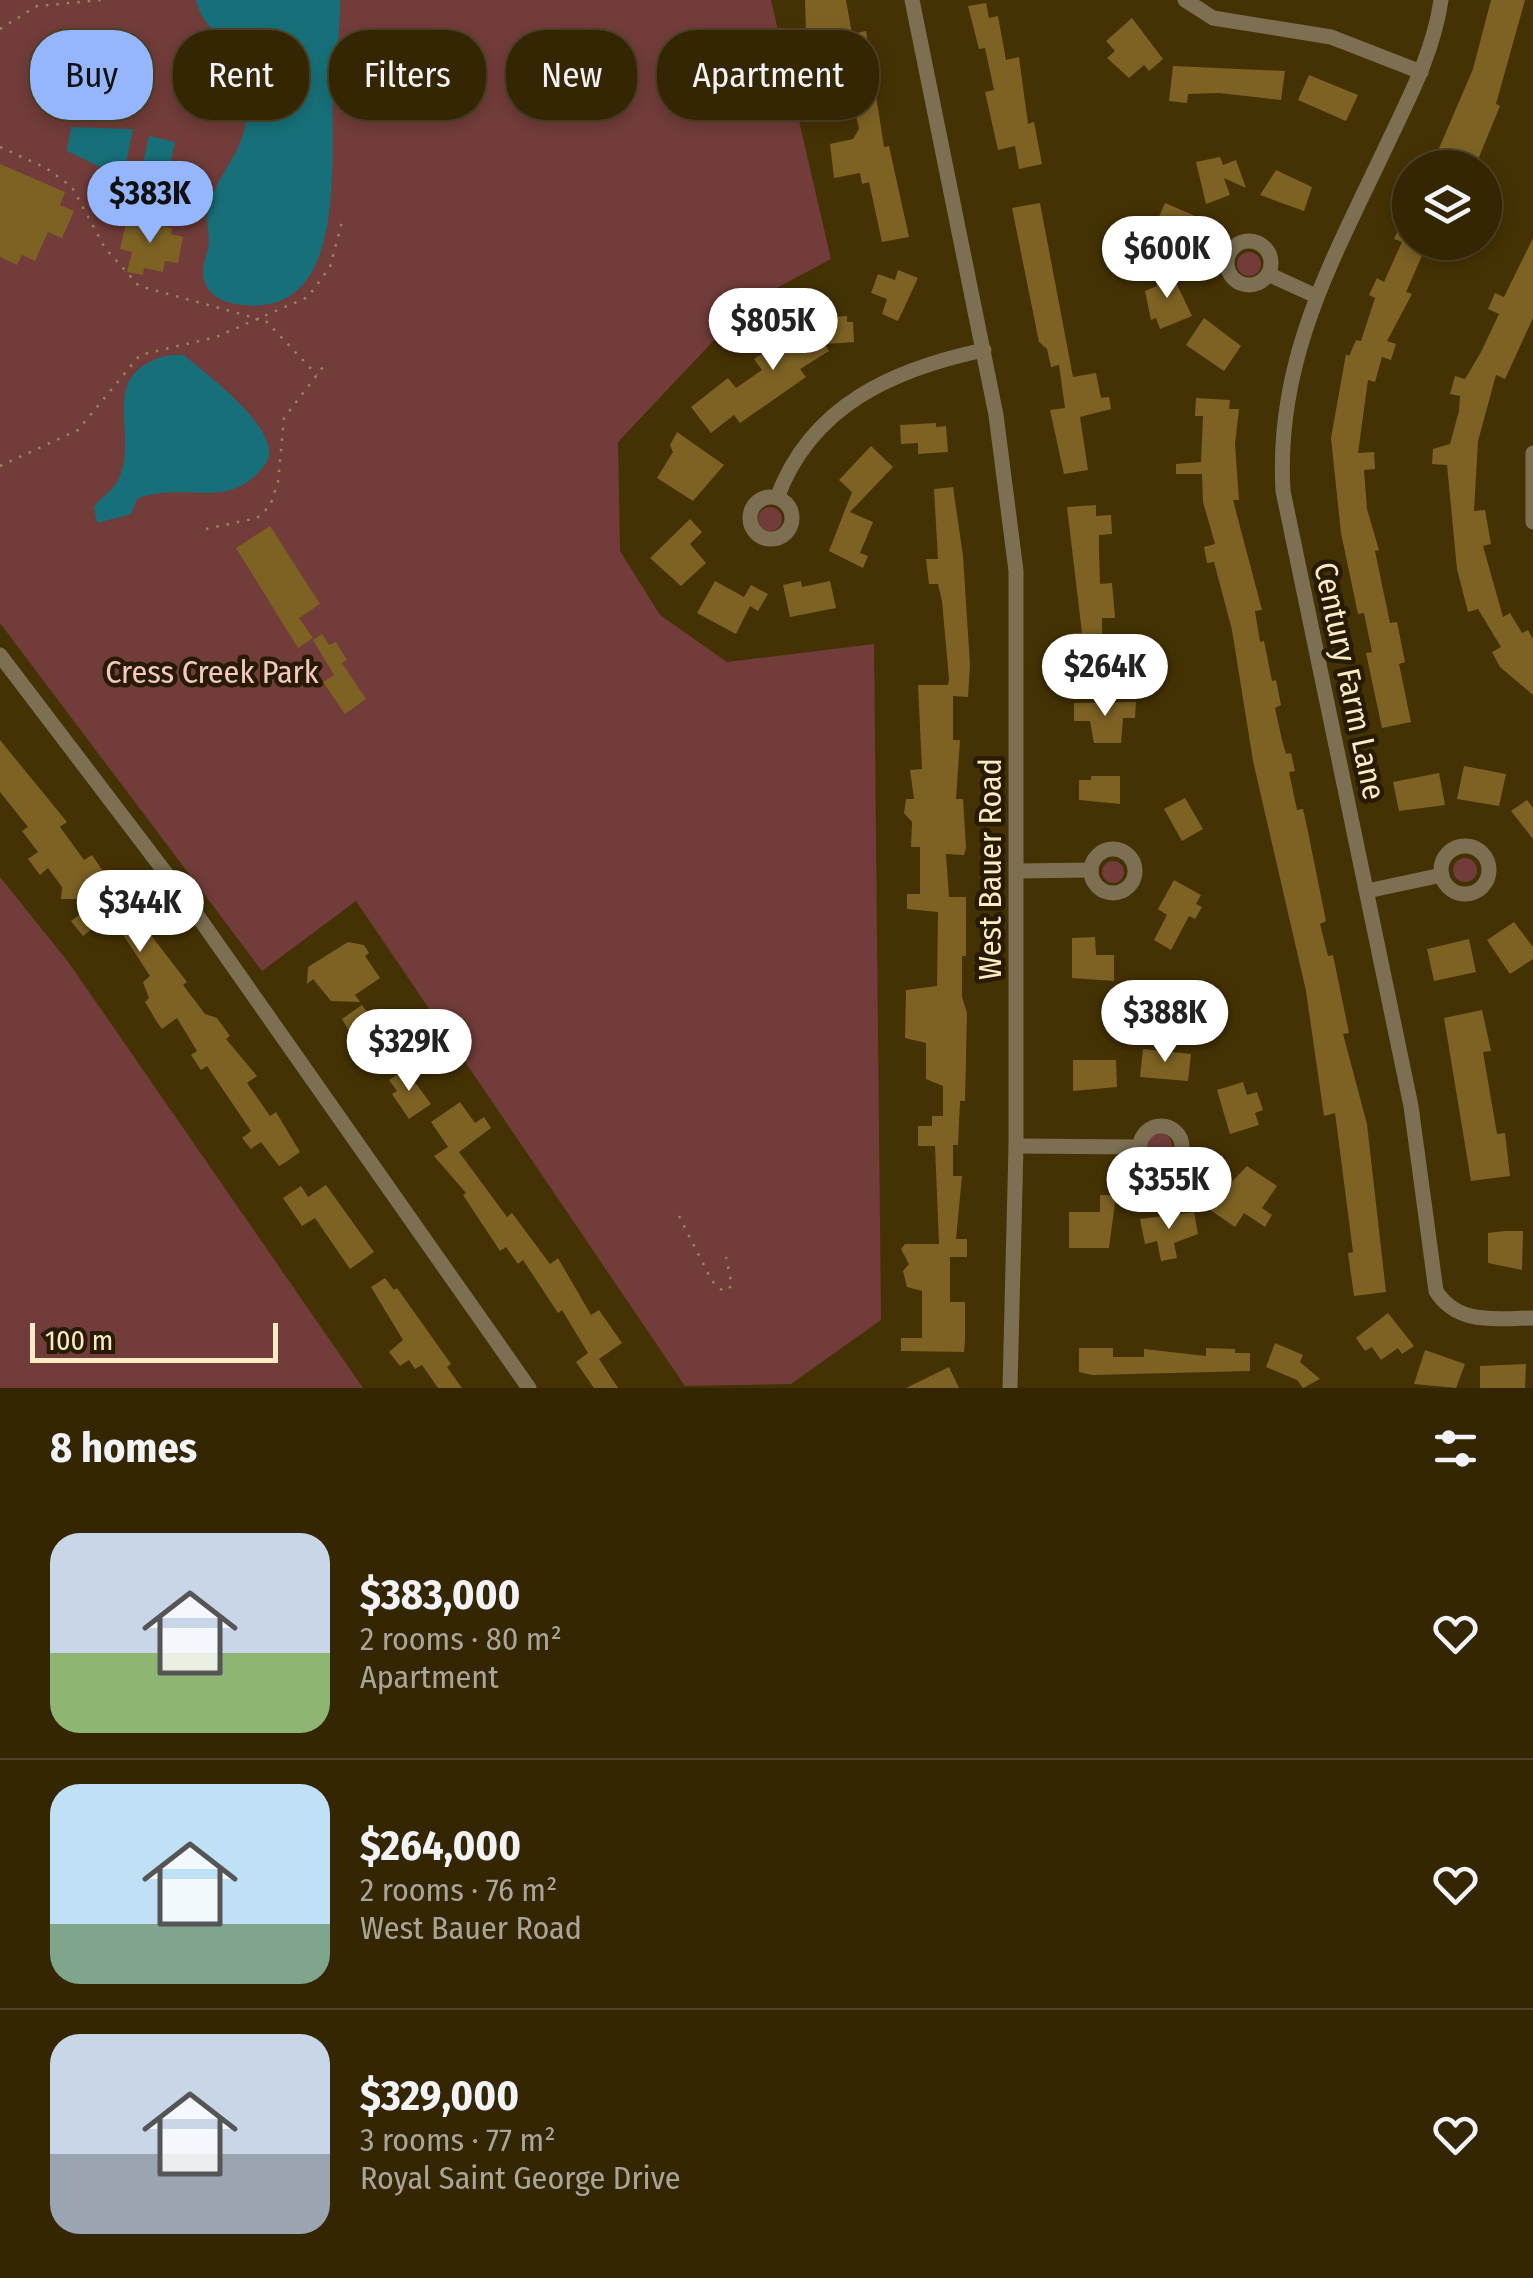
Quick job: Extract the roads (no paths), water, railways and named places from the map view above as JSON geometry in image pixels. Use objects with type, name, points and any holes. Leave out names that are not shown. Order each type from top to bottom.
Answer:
[{"type":"street","name":"West Bauer Road","points":[[912,0],[984,350],[1006,478],[1016,571],[1016,1146],[1010,1388]]},
{"type":"street","points":[[1185,0],[1213,18],[1331,37],[1421,72]]},
{"type":"street","name":"Century Farm Lane","points":[[1442,0],[1421,72],[1300,336],[1285,400],[1283,491],[1412,1106],[1436,1292],[1448,1307],[1465,1316],[1533,1318]]},
{"type":"street","points":[[1268,274],[1316,296]]},
{"type":"street","points":[[778,498],[804,446],[854,397],[910,368],[984,350]]},
{"type":"street","points":[[1533,452],[1533,522]]},
{"type":"street","points":[[0,655],[190,905],[529,1388]]},
{"type":"street","points":[[1018,871],[1090,870]]},
{"type":"street","points":[[1367,891],[1442,875]]},
{"type":"street","points":[[1016,1146],[1139,1147]]},
{"type":"water","points":[[196,0],[340,0],[339,30],[329,30],[329,120],[333,120],[326,230],[317,261],[301,286],[278,302],[227,302],[206,285],[208,210],[239,146],[246,120],[309,120],[309,30],[213,30]]},
{"type":"water","points":[[71,127],[133,129],[123,178],[67,151]]},
{"type":"water","points":[[149,136],[175,142],[163,196],[137,191]]},
{"type":"water","points":[[170,355],[184,355],[239,403],[263,432],[268,460],[239,487],[223,492],[155,494],[137,499],[131,514],[97,523],[94,507],[117,483],[124,460],[126,389],[133,375],[147,364]]},
{"type":"park label","name":"Cress Creek Park","points":[[212,672]]}]
